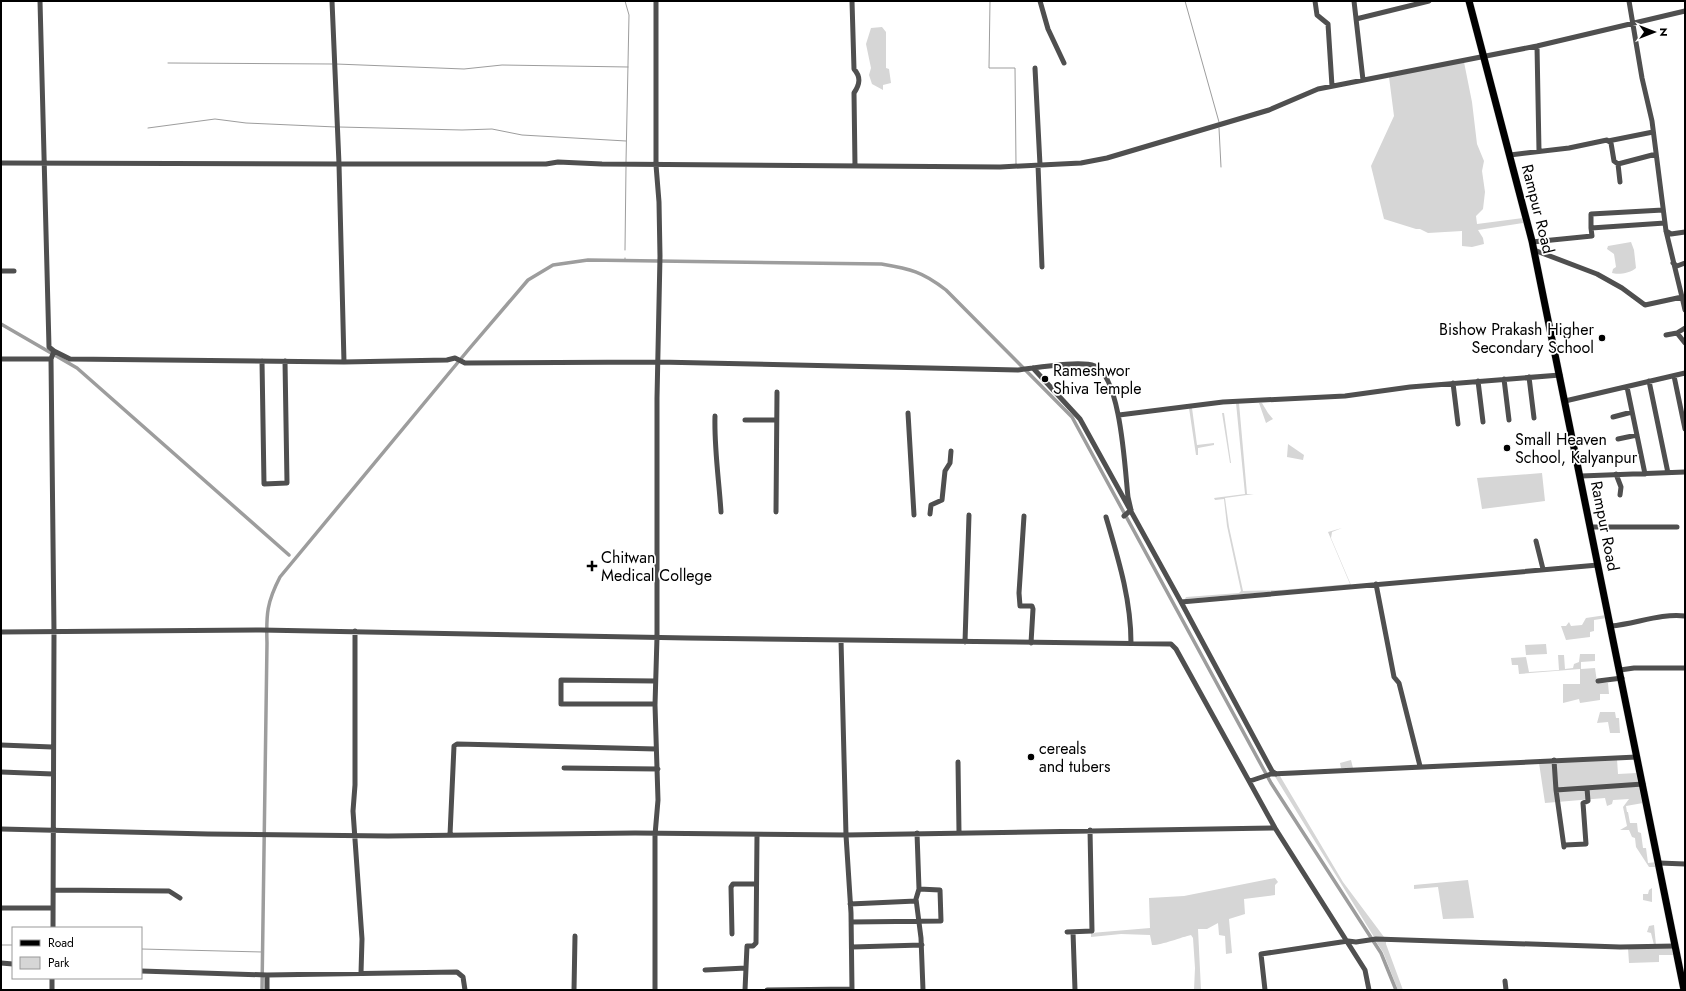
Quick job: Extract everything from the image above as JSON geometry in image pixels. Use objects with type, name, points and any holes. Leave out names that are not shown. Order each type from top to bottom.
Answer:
[{"type":"main road","name":"Rampur Road","points":[[1469,1],[1533,246],[1622,678],[1684,990]]},
{"type":"street","points":[[40,1],[49,347],[52,356],[54,632],[52,747],[53,927]]},
{"type":"street","points":[[332,1],[339,164],[344,362]]},
{"type":"street","points":[[655,990],[655,835],[658,800],[658,769],[656,749],[655,681],[657,637],[660,256],[659,202],[656,164],[656,1]]},
{"type":"street","points":[[852,1],[854,69],[858,74],[859,86],[854,93],[855,166]]},
{"type":"street","points":[[1040,1],[1048,29],[1064,63]]},
{"type":"street","points":[[1315,1],[1317,15],[1328,24],[1332,86]]},
{"type":"street","points":[[1354,1],[1363,80]]},
{"type":"street","points":[[1356,20],[1429,1]]},
{"type":"street","points":[[1629,1],[1653,132],[1666,231],[1685,310]]},
{"type":"street","points":[[1,163],[546,164],[558,162],[855,166],[1039,165],[1081,163],[1107,158],[1269,110],[1318,89],[1537,46],[1685,11]]},
{"type":"street","points":[[1537,46],[1539,151]]},
{"type":"street","points":[[1035,68],[1042,267]]},
{"type":"street","points":[[1510,155],[1569,148],[1653,132]]},
{"type":"street","points":[[1608,141],[1611,143],[1614,161],[1618,164],[1620,182]]},
{"type":"street","points":[[1618,164],[1656,154]]},
{"type":"street","points":[[1533,246],[1592,236],[1591,214],[1663,210]]},
{"type":"street","points":[[1591,228],[1665,223]]},
{"type":"street","points":[[1666,231],[1672,234],[1685,232]]},
{"type":"street","points":[[1533,246],[1597,274],[1622,288],[1645,305],[1682,297]]},
{"type":"street","points":[[1673,263],[1677,266],[1683,264]]},
{"type":"street","points":[[1676,273],[1678,268],[1683,264]]},
{"type":"street","points":[[1,271],[14,271]]},
{"type":"street","points":[[1666,335],[1678,333],[1685,328]]},
{"type":"street","points":[[1678,333],[1685,343]]},
{"type":"street","points":[[1,359],[52,356],[70,360],[344,362],[456,359],[461,362],[658,362],[1018,370],[1063,365],[1090,365],[1101,370],[1110,388],[1119,415],[1130,511]]},
{"type":"street","points":[[262,361],[264,484],[287,483],[285,361]]},
{"type":"street","points":[[1030,369],[1080,419],[1181,602],[1273,774]]},
{"type":"street","points":[[1564,401],[1685,373]]},
{"type":"street","points":[[1119,415],[1223,402],[1345,396],[1453,383],[1560,375]]},
{"type":"street","points":[[1674,376],[1685,429]]},
{"type":"street","points":[[1529,377],[1534,418]]},
{"type":"street","points":[[1504,379],[1509,420]]},
{"type":"street","points":[[1478,381],[1484,422]]},
{"type":"street","points":[[1649,382],[1668,473]]},
{"type":"street","points":[[1453,383],[1458,424]]},
{"type":"street","points":[[1626,387],[1645,474]]},
{"type":"street","points":[[776,512],[777,392]]},
{"type":"street","points":[[1613,417],[1632,412]]},
{"type":"street","points":[[908,413],[914,514]]},
{"type":"street","points":[[715,416],[720,512]]},
{"type":"street","points":[[745,420],[776,420]]},
{"type":"street","points":[[1618,439],[1637,435]]},
{"type":"street","points":[[930,514],[931,505],[942,500],[945,471],[950,463],[951,451]]},
{"type":"street","points":[[1581,476],[1685,472]]},
{"type":"street","points":[[1616,474],[1621,487],[1620,495]]},
{"type":"street","points":[[1124,516],[1130,511]]},
{"type":"street","points":[[965,642],[969,515]]},
{"type":"street","points":[[1024,516],[1019,593],[1020,606],[1032,606],[1033,609],[1031,643]]},
{"type":"street","points":[[1106,517],[1128,596],[1131,643]]},
{"type":"street","points":[[1590,527],[1677,527]]},
{"type":"street","points":[[1536,541],[1543,570]]},
{"type":"street","points":[[1181,602],[1598,565]]},
{"type":"street","points":[[1376,584],[1394,677],[1399,683],[1420,766]]},
{"type":"street","points":[[1611,626],[1630,625],[1666,617],[1685,616]]},
{"type":"street","points":[[1,632],[272,630],[965,642],[1171,644],[1176,649],[1275,828],[1348,941],[1364,970],[1369,990]]},
{"type":"street","points":[[355,631],[355,785],[353,811],[362,939],[360,974]]},
{"type":"street","points":[[766,990],[852,990],[852,947],[846,835],[841,640]]},
{"type":"street","points":[[1620,670],[1634,668],[1685,668]]},
{"type":"street","points":[[1598,681],[1622,678]]},
{"type":"street","points":[[655,681],[561,680],[561,704],[655,704]]},
{"type":"street","points":[[450,835],[454,746],[457,744],[656,749]]},
{"type":"street","points":[[1,745],[52,747]]},
{"type":"street","points":[[1250,781],[1273,774],[1637,757]]},
{"type":"street","points":[[1554,760],[1556,790],[1564,847],[1565,845],[1586,844],[1583,803],[1588,801],[1587,788]]},
{"type":"street","points":[[958,762],[959,832]]},
{"type":"street","points":[[564,768],[658,769]]},
{"type":"street","points":[[1,772],[53,774]]},
{"type":"street","points":[[1556,790],[1643,784]]},
{"type":"street","points":[[1,829],[354,836],[846,835],[1275,828]]},
{"type":"street","points":[[1075,990],[1070,932],[1092,931],[1090,830]]},
{"type":"street","points":[[916,833],[919,889],[916,902],[922,945],[923,990]]},
{"type":"street","points":[[745,990],[747,946],[754,946],[756,943],[755,884],[757,835]]},
{"type":"street","points":[[1659,863],[1685,864]]},
{"type":"street","points":[[732,934],[731,886],[733,884],[755,884]]},
{"type":"street","points":[[851,922],[941,921],[940,890],[919,889]]},
{"type":"street","points":[[53,890],[169,891],[180,898]]},
{"type":"street","points":[[850,904],[916,902]]},
{"type":"street","points":[[1,908],[53,908]]},
{"type":"street","points":[[574,990],[575,936]]},
{"type":"street","points":[[1265,990],[1261,954],[1348,941],[1368,941],[1376,939],[1620,948],[1675,946]]},
{"type":"street","points":[[852,947],[922,945]]},
{"type":"street","points":[[1,963],[12,964]]},
{"type":"street","points":[[705,970],[746,968]]},
{"type":"street","points":[[142,971],[263,975],[457,972],[463,977],[465,990]]},
{"type":"street","points":[[263,975],[267,990]]},
{"type":"street","points":[[52,979],[52,990]]},
{"type":"street","points":[[1505,981],[1506,990]]},
{"type":"green space","points":[[882,27],[886,32],[886,68],[889,69],[891,83],[883,85],[883,90],[872,84],[869,75],[871,68],[866,44],[871,28]]},
{"type":"green space","points":[[1464,62],[1472,102],[1477,144],[1484,161],[1482,171],[1485,192],[1483,209],[1476,216],[1477,224],[1523,218],[1523,223],[1478,230],[1483,238],[1484,244],[1472,247],[1462,246],[1462,231],[1428,233],[1420,229],[1384,219],[1371,166],[1394,116],[1389,77]]},
{"type":"green space","points":[[1631,242],[1634,250],[1636,268],[1624,273],[1612,273],[1613,269],[1616,267],[1614,254],[1607,249],[1608,246]]},
{"type":"green space","points":[[1236,403],[1239,403],[1247,494],[1254,494],[1225,498],[1229,527],[1243,591],[1281,590],[1350,584],[1328,532],[1342,528],[1332,532],[1331,538],[1351,585],[1185,599],[1186,597],[1239,593],[1241,591],[1227,526],[1224,499],[1215,500],[1214,498],[1245,494]]},
{"type":"green space","points":[[1259,403],[1262,403],[1273,419],[1266,423]]},
{"type":"green space","points":[[1189,408],[1192,408],[1197,445],[1214,443],[1214,445],[1198,448],[1198,455],[1196,455]]},
{"type":"green space","points":[[1222,413],[1224,413],[1231,463],[1230,463]]},
{"type":"green space","points":[[1288,444],[1304,455],[1303,460],[1287,457]]},
{"type":"green space","points":[[1542,473],[1545,501],[1482,509],[1477,478]]},
{"type":"green space","points":[[1606,615],[1607,618],[1594,620],[1594,631],[1590,632],[1590,637],[1566,640],[1561,626],[1566,626],[1569,622],[1571,626],[1582,625],[1586,618]]},
{"type":"green space","points":[[1546,644],[1547,654],[1526,655],[1525,645]]},
{"type":"green space","points":[[1580,654],[1595,654],[1595,661],[1581,662],[1581,669],[1595,668],[1597,682],[1608,683],[1609,694],[1600,694],[1600,700],[1580,703],[1579,699],[1563,703],[1563,684],[1580,684],[1580,669],[1519,674],[1518,665],[1512,665],[1511,658],[1526,657],[1529,672],[1559,670],[1558,655],[1564,655],[1565,669],[1573,668],[1574,664],[1579,662]]},
{"type":"green space","points":[[1600,712],[1615,712],[1616,718],[1619,718],[1620,733],[1610,733],[1608,722],[1597,723]]},
{"type":"green space","points":[[1617,759],[1618,774],[1637,773],[1643,803],[1626,806],[1627,812],[1630,823],[1637,823],[1638,832],[1641,833],[1643,848],[1646,848],[1648,863],[1657,862],[1658,867],[1649,867],[1636,847],[1635,838],[1632,837],[1629,830],[1620,830],[1627,826],[1623,807],[1629,799],[1613,800],[1612,804],[1607,806],[1605,798],[1545,803],[1539,763]]},
{"type":"green space","points":[[1351,760],[1353,768],[1341,768],[1340,763]]},
{"type":"green space","points":[[1274,775],[1304,775],[1280,776],[1343,882],[1384,937],[1374,937]]},
{"type":"green space","points":[[1275,878],[1278,882],[1275,885],[1275,895],[1244,899],[1245,914],[1229,919],[1232,953],[1226,954],[1225,936],[1219,935],[1218,923],[1207,929],[1198,929],[1201,990],[1194,990],[1195,968],[1193,938],[1191,935],[1155,945],[1152,945],[1150,935],[1121,934],[1091,937],[1091,933],[1150,928],[1149,898],[1184,896]]},
{"type":"green space","points":[[1468,880],[1474,918],[1443,919],[1438,887],[1414,889],[1414,885]]},
{"type":"green space","points":[[1652,888],[1652,902],[1643,900],[1643,894],[1648,894],[1649,890]]},
{"type":"green space","points":[[1654,925],[1656,945],[1654,945],[1651,933],[1647,932],[1649,926]]},
{"type":"green space","points":[[1375,940],[1396,942],[1386,942],[1386,944],[1403,990],[1398,990],[1383,952]]},
{"type":"green space","points":[[1674,947],[1675,955],[1659,955],[1659,962],[1629,963],[1628,948]]},
{"type":"waterway","points":[[625,1],[629,15],[626,162]]},
{"type":"waterway","points":[[990,1],[989,68],[1015,68],[1016,164]]},
{"type":"waterway","points":[[1185,1],[1219,122]]},
{"type":"waterway","points":[[168,63],[332,64]]},
{"type":"waterway","points":[[336,64],[464,69],[502,65],[628,67]]},
{"type":"waterway","points":[[148,128],[215,119],[246,123],[336,127]]},
{"type":"waterway","points":[[339,127],[462,130],[492,129],[522,135],[626,141]]},
{"type":"waterway","points":[[1219,128],[1221,167]]},
{"type":"waterway","points":[[625,250],[626,167]]},
{"type":"waterway","points":[[262,990],[267,624],[268,608],[272,594],[280,577],[528,280],[553,265],[588,260],[881,264],[923,275],[946,290],[1072,417],[1271,783],[1381,953],[1396,990]]},
{"type":"waterway","points":[[1,324],[77,368],[289,555]]},
{"type":"waterway","points":[[1,945],[12,945]]},
{"type":"waterway","points":[[142,949],[262,952]]},
{"type":"place","name":"Bishow Prakash Higher Secondary School","points":[[1602,338]]},
{"type":"place","name":"Rameshwor Shiva Temple","points":[[1045,379]]},
{"type":"place","name":"Small Heaven School, Kalyanpur","points":[[1507,448]]},
{"type":"place","name":"Chitwan Medical College","points":[[592,566]]},
{"type":"place","name":"cereals and tubers","points":[[1031,757]]}]
